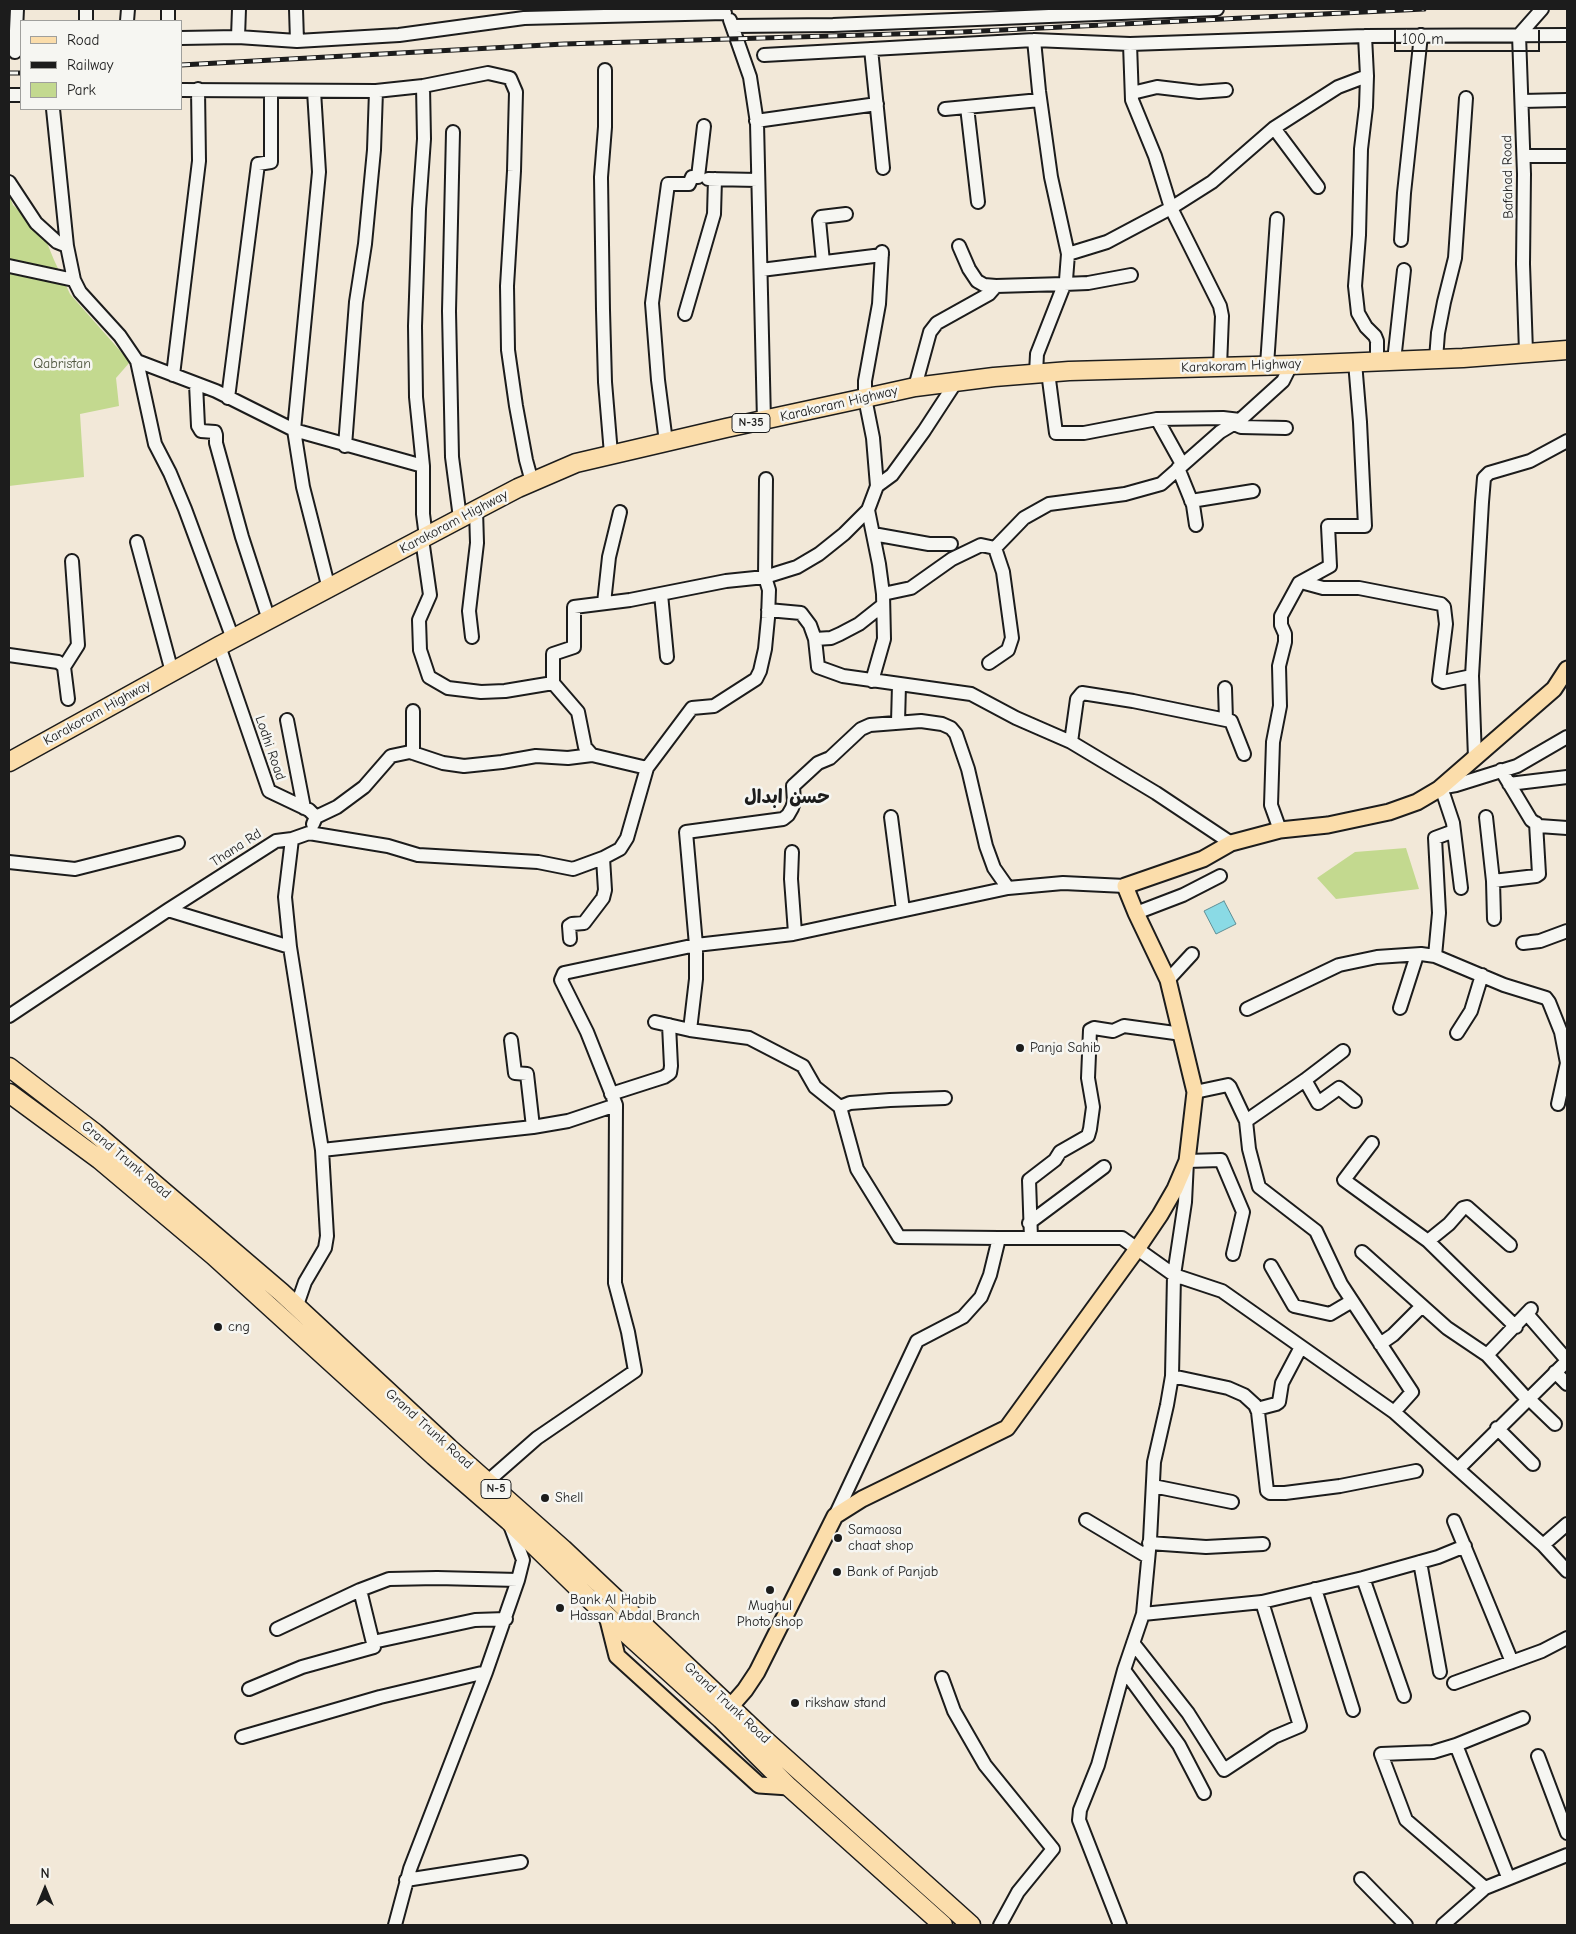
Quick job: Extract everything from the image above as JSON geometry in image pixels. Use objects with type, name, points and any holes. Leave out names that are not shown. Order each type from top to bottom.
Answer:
[{"type":"highway","name":"Karakoram Highway","points":[[9,762],[172,672],[460,518],[532,482],[576,464],[611,454],[915,387],[956,382],[1042,373],[1436,359],[1567,350]]},
{"type":"highway","name":"Grand Trunk Road","points":[[9,1067],[95,1133],[281,1292],[296,1308],[563,1549],[731,1706],[971,1925]]},
{"type":"highway","name":"Grand Trunk Road","points":[[9,1093],[100,1160],[214,1256],[509,1522],[607,1616],[720,1719],[788,1787],[943,1925]]},
{"type":"main road","points":[[731,1706],[757,1672],[835,1516],[862,1499],[1007,1428],[1137,1249],[1168,1202],[1188,1161],[1195,1092],[1182,1034],[1168,980],[1136,914],[1125,886],[1203,859],[1231,843],[1280,830],[1328,825],[1389,812],[1417,802],[1439,788],[1554,689],[1567,669]]},
{"type":"street","points":[[15,52],[17,9]]},
{"type":"street","points":[[238,9],[238,37]]},
{"type":"street","points":[[296,9],[297,41]]},
{"type":"street","points":[[733,26],[833,25],[1092,12],[1210,9]]},
{"type":"street","points":[[1519,36],[1542,9]]},
{"type":"street","points":[[182,38],[238,37],[297,41],[400,35],[524,18],[725,11],[733,26],[750,76],[756,121],[764,421]]},
{"type":"street","points":[[764,55],[1034,40],[1130,44],[1365,36],[1567,36]]},
{"type":"street","points":[[1365,36],[1366,107],[1361,158],[1359,235],[1355,286],[1358,313],[1366,327],[1375,336],[1385,361]]},
{"type":"street","points":[[1401,240],[1404,193],[1421,36]]},
{"type":"street","name":"Bafahad Road","points":[[1519,36],[1524,156],[1523,264],[1526,352]]},
{"type":"street","points":[[1034,40],[1051,177],[1068,254],[1066,280],[1037,354],[1056,433],[1084,433],[1157,419],[1223,418],[1237,422],[1241,427],[1286,428]]},
{"type":"street","points":[[1130,44],[1132,100],[1155,156],[1171,208],[1220,306],[1222,316],[1220,367]]},
{"type":"street","points":[[871,49],[883,168]]},
{"type":"street","points":[[605,70],[605,127],[601,177],[603,310],[605,382],[611,454]]},
{"type":"street","points":[[182,90],[376,91],[423,86],[488,73],[510,78],[516,92],[514,171],[507,286],[508,336],[516,406],[532,482]]},
{"type":"street","points":[[1068,254],[1107,242],[1171,208],[1212,182],[1274,128],[1338,87],[1367,76]]},
{"type":"street","points":[[423,86],[424,139],[414,326],[416,397],[423,466],[424,538],[430,595],[419,620],[420,650],[429,677],[448,688],[481,692],[529,688],[553,683]]},
{"type":"street","points":[[1132,93],[1157,87],[1199,92],[1226,90]]},
{"type":"street","points":[[173,375],[199,161],[198,89]]},
{"type":"street","points":[[228,398],[258,164],[271,162],[271,91]]},
{"type":"street","points":[[314,91],[319,172],[294,430],[303,487],[328,589]]},
{"type":"street","points":[[345,446],[356,302],[365,244],[374,150],[376,91]]},
{"type":"street","points":[[1436,359],[1438,333],[1458,238],[1466,98]]},
{"type":"street","points":[[945,109],[1040,100]]},
{"type":"street","points":[[1522,102],[1567,100]]},
{"type":"street","points":[[756,121],[877,104]]},
{"type":"street","points":[[967,107],[978,202]]},
{"type":"street","points":[[53,110],[67,246],[74,280],[80,292],[120,336],[137,361],[228,398],[294,430],[345,446],[423,466]]},
{"type":"street","points":[[698,177],[704,126]]},
{"type":"street","points":[[1274,128],[1318,187]]},
{"type":"street","points":[[453,132],[449,311],[452,457],[460,518]]},
{"type":"street","points":[[1524,156],[1567,156]]},
{"type":"street","points":[[666,442],[658,380],[652,303],[668,184],[689,184],[692,177],[758,180]]},
{"type":"street","points":[[686,314],[714,214],[715,179]]},
{"type":"street","points":[[9,182],[36,223],[57,242],[67,246]]},
{"type":"street","points":[[823,262],[819,220],[821,217],[846,214]]},
{"type":"street","points":[[1267,365],[1277,219]]},
{"type":"street","points":[[959,246],[977,281],[984,285],[1088,283],[1131,275]]},
{"type":"street","points":[[592,756],[585,746],[578,712],[553,683],[553,654],[574,647],[574,607],[661,594],[726,581],[765,577],[798,567],[819,554],[844,534],[868,510],[877,486],[873,438],[865,398],[865,381],[879,304],[882,253],[760,270]]},
{"type":"street","points":[[9,266],[74,280]]},
{"type":"street","points":[[1385,361],[1404,270]]},
{"type":"street","points":[[915,387],[930,332],[937,323],[989,294],[996,286]]},
{"type":"street","name":"Lodhi Road","points":[[137,361],[155,444],[185,509],[269,792],[309,810],[316,817]]},
{"type":"street","points":[[1280,830],[1271,805],[1273,742],[1280,706],[1278,666],[1286,634],[1281,625],[1281,616],[1298,583],[1330,566],[1328,526],[1365,526],[1356,362]]},
{"type":"street","points":[[995,548],[1024,518],[1049,504],[1125,494],[1161,484],[1220,432],[1237,422],[1283,381],[1291,365]]},
{"type":"street","points":[[877,486],[892,474],[919,439],[956,382]]},
{"type":"street","points":[[196,384],[198,426],[201,431],[215,432],[216,444],[242,537],[269,620]]},
{"type":"street","points":[[1157,419],[1180,466],[1196,524]]},
{"type":"street","points":[[1475,758],[1472,676],[1484,478],[1489,473],[1530,461],[1567,441]]},
{"type":"street","points":[[310,833],[316,817],[338,807],[364,787],[391,756],[413,753],[443,764],[464,766],[536,756],[568,758],[592,756],[647,768],[692,708],[714,706],[739,692],[756,679],[760,671],[765,649],[769,590],[765,577],[766,479]]},
{"type":"street","points":[[1191,501],[1253,491]]},
{"type":"street","points":[[472,637],[469,611],[477,544],[476,510]]},
{"type":"street","points":[[868,510],[883,600],[884,639],[872,681]]},
{"type":"street","points":[[604,603],[608,557],[620,512]]},
{"type":"street","points":[[873,534],[929,544],[952,544]]},
{"type":"street","points":[[137,542],[172,672]]},
{"type":"street","points":[[815,639],[831,638],[859,624],[883,600],[911,588],[952,559],[981,545],[995,548]]},
{"type":"street","points":[[989,662],[1008,650],[1012,638],[1003,572],[995,548]]},
{"type":"street","points":[[68,700],[64,667],[78,645],[72,561]]},
{"type":"street","points":[[1301,582],[1323,588],[1359,588],[1441,604],[1444,607],[1446,624],[1439,680],[1444,682],[1472,676]]},
{"type":"street","points":[[661,594],[667,658]]},
{"type":"street","points":[[768,610],[801,613],[810,625],[815,639],[818,667],[843,676],[972,694],[1016,718],[1071,742],[1156,793],[1231,843]]},
{"type":"street","points":[[9,655],[58,662],[64,667]]},
{"type":"street","points":[[898,722],[899,685]]},
{"type":"street","points":[[1225,688],[1226,720]]},
{"type":"street","points":[[1071,742],[1077,699],[1082,693],[1133,701],[1231,721],[1244,754]]},
{"type":"street","points":[[413,711],[413,753]]},
{"type":"street","points":[[287,720],[304,808]]},
{"type":"street","points":[[690,1030],[696,979],[696,945],[686,832],[782,819],[788,815],[794,802],[793,786],[818,763],[830,758],[861,729],[870,725],[898,722],[942,724],[951,728],[956,734],[968,769],[986,846],[994,868],[1008,888]]},
{"type":"street","points":[[1461,888],[1454,831],[1449,810],[1439,788],[1456,786],[1517,766],[1567,737]]},
{"type":"street","name":"Thana Rd","points":[[9,1016],[276,840],[292,839],[310,833],[388,846],[418,855],[538,862],[572,869],[602,858],[620,849],[627,838],[647,768]]},
{"type":"street","points":[[1501,770],[1531,820],[1539,826],[1567,828]]},
{"type":"street","points":[[1509,784],[1567,777]]},
{"type":"street","points":[[891,817],[903,910]]},
{"type":"street","points":[[1486,817],[1493,881],[1494,919]]},
{"type":"street","points":[[1493,881],[1536,876],[1539,874],[1536,823]]},
{"type":"street","points":[[1435,956],[1439,913],[1435,838],[1454,831]]},
{"type":"street","points":[[292,839],[285,897],[290,947],[322,1150],[327,1236],[325,1248],[305,1282],[296,1308]]},
{"type":"street","points":[[9,862],[75,868],[178,844]]},
{"type":"street","points":[[792,852],[791,879],[795,933]]},
{"type":"street","points":[[570,939],[569,926],[584,923],[602,898],[605,890],[602,858]]},
{"type":"street","points":[[1136,914],[1183,895],[1220,876]]},
{"type":"street","points":[[488,1481],[537,1438],[635,1371],[628,1332],[615,1283],[613,1099],[587,1032],[561,980],[561,976],[564,973],[696,945],[795,933],[1008,888],[1062,883],[1125,886]]},
{"type":"street","points":[[168,910],[290,947]]},
{"type":"street","points":[[1523,943],[1540,941],[1567,932]]},
{"type":"street","points":[[1168,980],[1192,954]]},
{"type":"street","points":[[1400,1008],[1417,954]]},
{"type":"street","points":[[1247,1009],[1339,965],[1377,958],[1417,954],[1435,956],[1504,985],[1546,998],[1561,1032],[1567,1063],[1558,1104]]},
{"type":"street","points":[[1457,1032],[1471,1011],[1482,975]]},
{"type":"street","points":[[655,1022],[690,1030],[749,1038],[803,1066],[815,1087],[840,1107],[857,1169],[899,1237],[1122,1238],[1174,1275],[1222,1291],[1394,1412],[1459,1468],[1543,1545],[1567,1571]]},
{"type":"street","points":[[322,1150],[533,1128],[568,1121],[613,1099],[664,1078],[670,1073],[669,1025]]},
{"type":"street","points":[[1031,1238],[1029,1180],[1055,1160],[1060,1152],[1088,1136],[1090,1129],[1093,1107],[1088,1078],[1090,1030],[1094,1028],[1113,1031],[1124,1026],[1182,1034]]},
{"type":"street","points":[[511,1040],[515,1073],[527,1074],[533,1128]]},
{"type":"street","points":[[1246,1121],[1343,1051]]},
{"type":"street","points":[[1305,1080],[1318,1103],[1340,1088],[1355,1101]]},
{"type":"street","points":[[1195,1092],[1228,1085],[1246,1121],[1249,1149],[1259,1187],[1316,1231],[1341,1284],[1412,1392],[1394,1412]]},
{"type":"street","points":[[840,1107],[850,1103],[945,1098]]},
{"type":"street","points":[[1372,1143],[1344,1180],[1428,1241],[1516,1327]]},
{"type":"street","points":[[1120,1925],[1079,1820],[1080,1810],[1098,1765],[1124,1670],[1143,1614],[1154,1462],[1168,1405],[1172,1376],[1174,1275],[1185,1202],[1188,1161],[1221,1160],[1243,1212],[1233,1254]]},
{"type":"street","points":[[1029,1223],[1104,1167]]},
{"type":"street","points":[[1428,1241],[1449,1224],[1463,1208],[1467,1207],[1510,1245]]},
{"type":"street","points":[[835,1516],[917,1341],[963,1317],[981,1297],[990,1275],[999,1238]]},
{"type":"street","points":[[1362,1252],[1447,1328],[1487,1355],[1555,1424]]},
{"type":"street","points":[[1271,1266],[1294,1306],[1330,1314],[1352,1301]]},
{"type":"street","points":[[281,1292],[305,1282]]},
{"type":"street","points":[[1380,1344],[1393,1335],[1422,1306]]},
{"type":"street","points":[[1459,1468],[1567,1360],[1529,1312],[1487,1355]]},
{"type":"street","points":[[1256,1409],[1279,1402],[1282,1383],[1301,1347]]},
{"type":"street","points":[[1556,1372],[1567,1384]]},
{"type":"street","points":[[1172,1376],[1228,1388],[1244,1395],[1255,1405],[1267,1491],[1270,1493],[1340,1486],[1416,1471]]},
{"type":"street","points":[[1497,1428],[1533,1464]]},
{"type":"street","points":[[1152,1486],[1232,1502]]},
{"type":"street","points":[[1086,1520],[1148,1557]]},
{"type":"street","points":[[1454,1521],[1512,1662]]},
{"type":"street","points":[[395,1925],[406,1880],[506,1619],[524,1560],[509,1522]]},
{"type":"street","points":[[1543,1545],[1567,1524]]},
{"type":"street","points":[[1149,1543],[1206,1548],[1263,1544]]},
{"type":"street","points":[[1143,1614],[1262,1602],[1363,1578],[1420,1562],[1465,1546]]},
{"type":"street","points":[[524,1560],[549,1559]]},
{"type":"street","points":[[1420,1562],[1440,1672]]},
{"type":"street","points":[[1363,1578],[1404,1696]]},
{"type":"street","points":[[277,1629],[360,1590],[389,1579],[518,1580]]},
{"type":"street","points":[[1315,1589],[1353,1710]]},
{"type":"street","points":[[249,1689],[302,1666],[374,1647],[360,1590]]},
{"type":"street","points":[[1133,1643],[1188,1714],[1224,1770],[1274,1737],[1300,1726],[1262,1602]]},
{"type":"street","points":[[373,1642],[474,1620],[506,1619]]},
{"type":"street","points":[[1454,1683],[1542,1651],[1567,1638]]},
{"type":"street","points":[[1124,1670],[1180,1745],[1204,1793]]},
{"type":"street","points":[[242,1737],[380,1698],[486,1672]]},
{"type":"street","points":[[942,1678],[954,1711],[984,1765],[1053,1850],[1018,1892],[1000,1925]]},
{"type":"street","points":[[1485,1888],[1406,1820],[1381,1754],[1433,1752],[1456,1745],[1523,1718]]},
{"type":"street","points":[[1456,1745],[1508,1877]]},
{"type":"street","points":[[1538,1756],[1567,1833]]},
{"type":"street","points":[[1443,1925],[1485,1888],[1508,1877],[1567,1855]]},
{"type":"street","points":[[406,1880],[521,1862]]},
{"type":"street","points":[[1361,1879],[1406,1925]]},
{"type":"green space","name":"Qabristan","points":[[9,194],[13,205],[43,233],[70,294],[130,362],[116,378],[119,406],[80,414],[84,477],[9,486]]},
{"type":"green space","points":[[1406,848],[1419,889],[1336,899],[1317,878],[1355,852]]},
{"type":"water","points":[[1224,901],[1236,924],[1216,934],[1204,911]]},
{"type":"railway","points":[[182,65],[564,44],[961,32],[1424,9]]},
{"type":"railway","points":[[9,73],[20,73]]},
{"type":"place","name":"Panja Sahib","points":[[1020,1048]]},
{"type":"place","name":"cng","points":[[218,1327]]},
{"type":"place","name":"Shell","points":[[545,1498]]},
{"type":"place","name":"Samaosa chaat shop","points":[[838,1538]]},
{"type":"place","name":"Bank of Panjab","points":[[837,1572]]},
{"type":"place","name":"Mughul Photo shop","points":[[770,1590]]},
{"type":"place","name":"Bank Al Habib Hassan Abdal Branch","points":[[560,1608]]},
{"type":"place","name":"rikshaw stand","points":[[795,1703]]},
{"type":"district","name":"حسن ابدال","points":[[787,798]]}]
